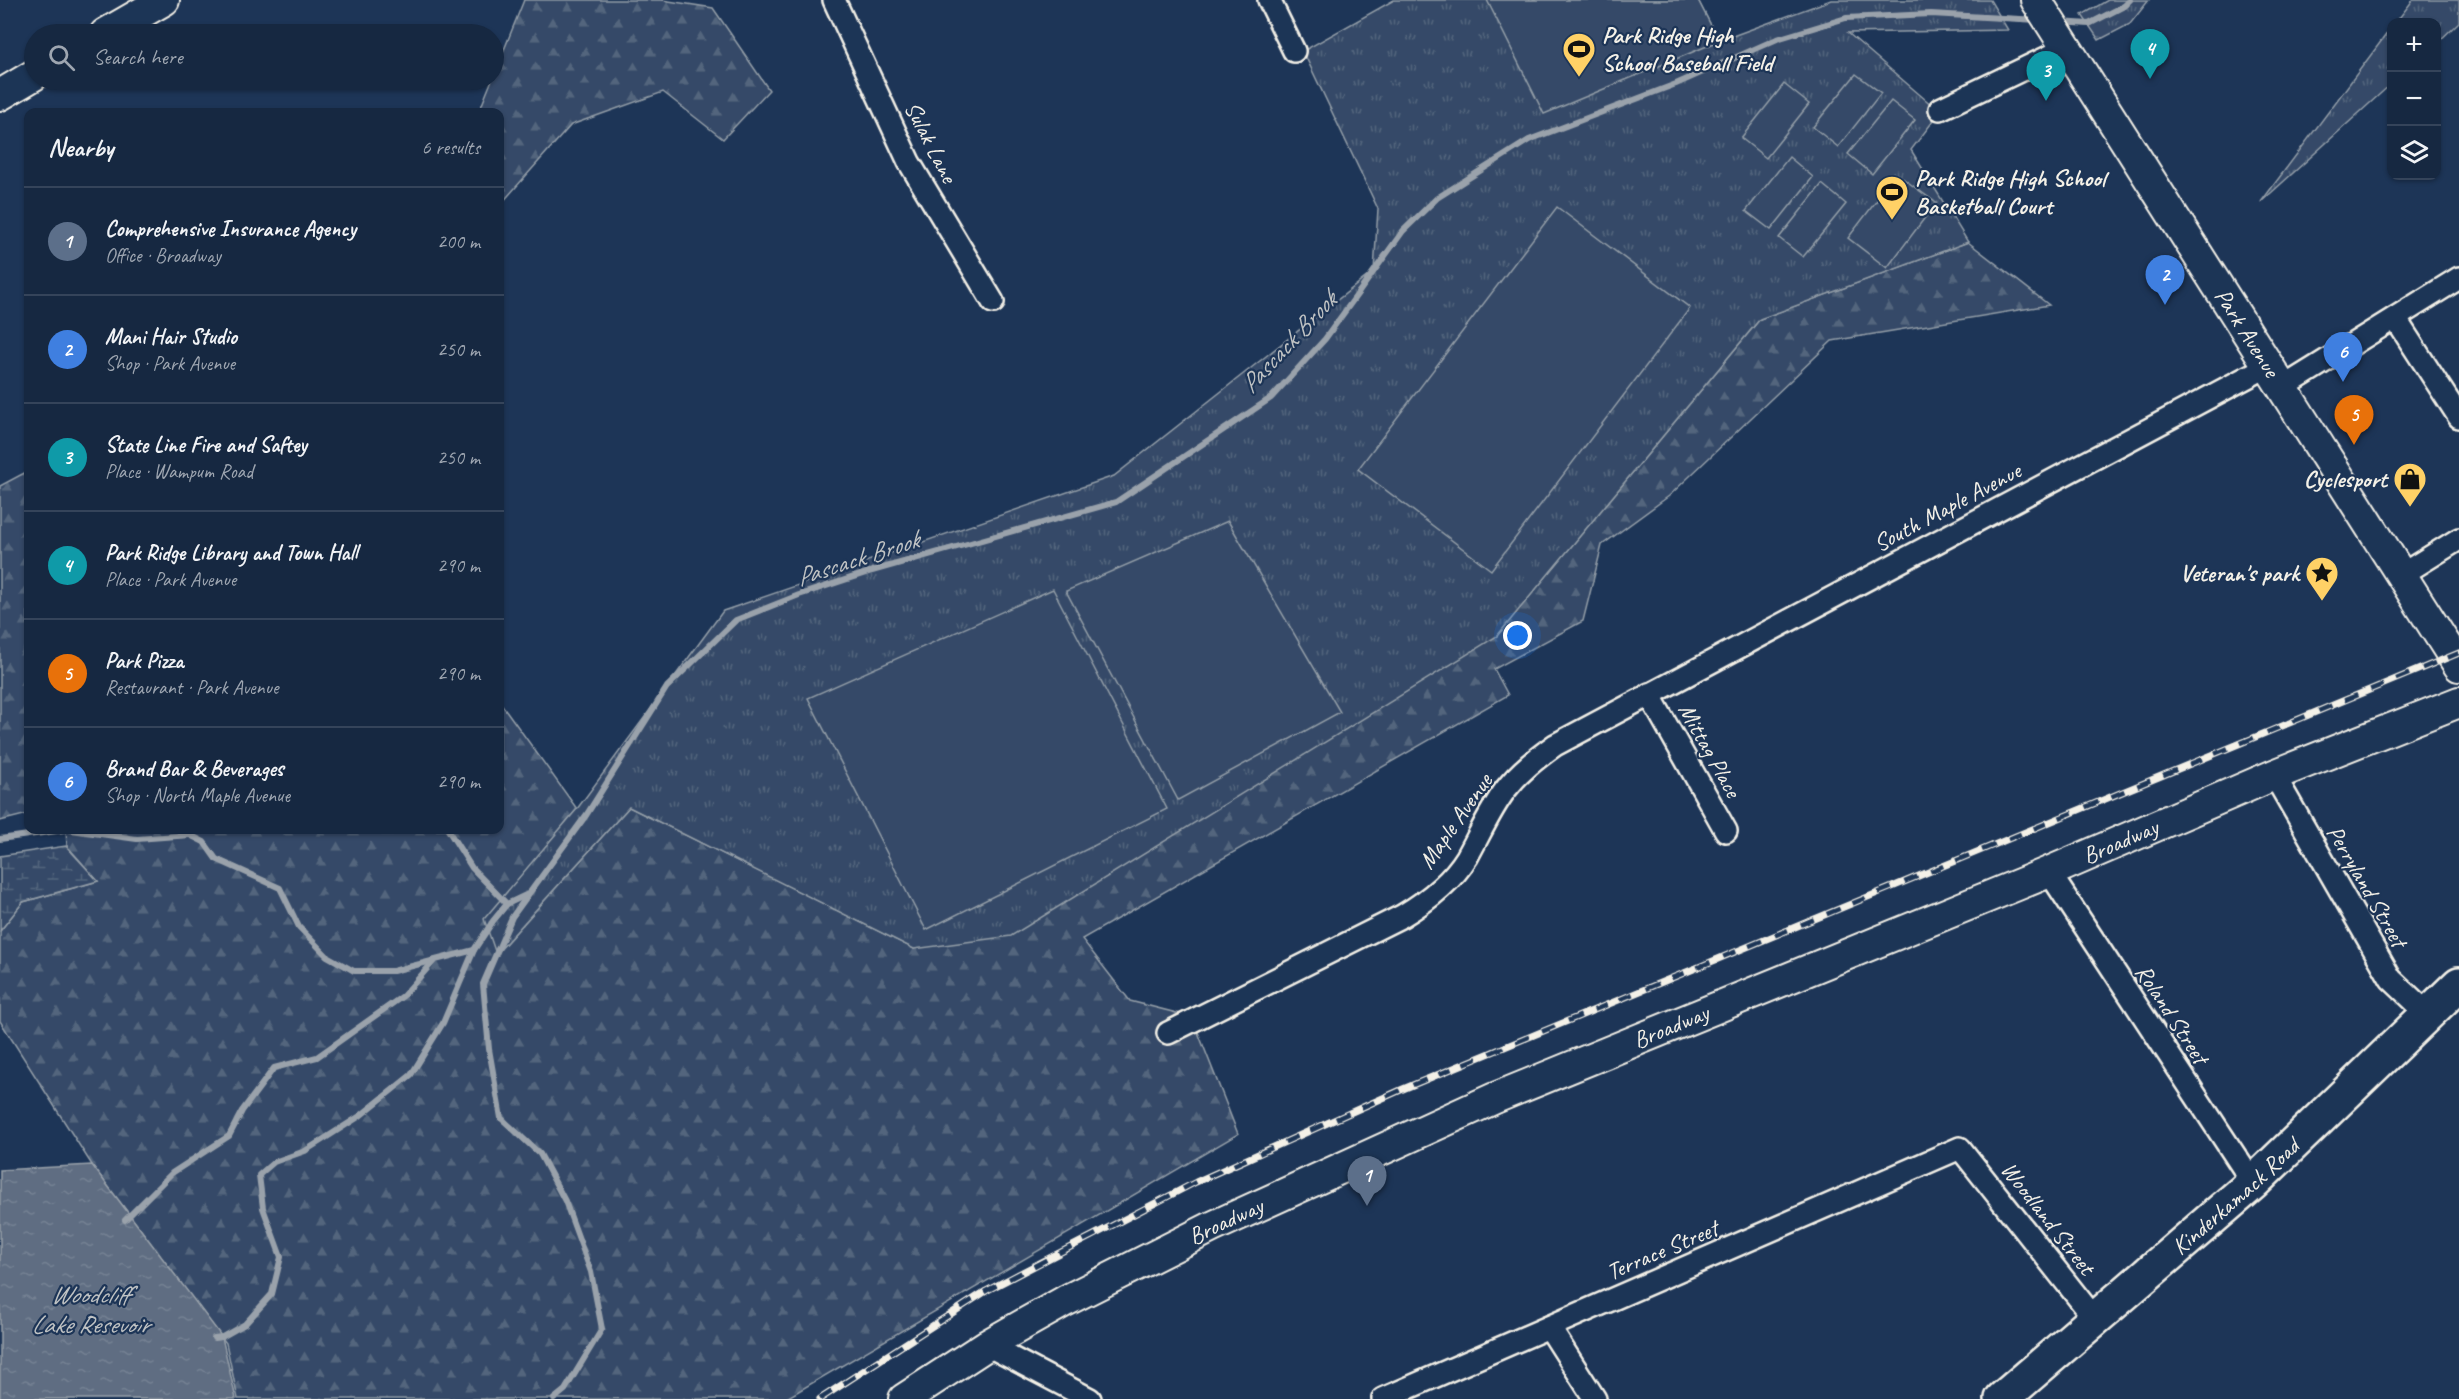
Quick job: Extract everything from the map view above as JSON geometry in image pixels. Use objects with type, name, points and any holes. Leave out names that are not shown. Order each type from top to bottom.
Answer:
[{"type":"main road","name":"Kinderkamack Road","points":[[2002,1399],[2253,1183],[2459,984]]},
{"type":"street","points":[[122,24],[164,0]]},
{"type":"street","name":"Sulak Lane","points":[[834,0],[909,162],[993,302]]},
{"type":"street","points":[[1269,0],[1294,51]]},
{"type":"street","points":[[1940,109],[2048,18]]},
{"type":"street","name":"Park Avenue","points":[[2048,18],[2459,666]]},
{"type":"street","points":[[0,95],[24,81]]},
{"type":"street","name":"South Maple Avenue","points":[[1649,694],[2395,318],[2459,278]]},
{"type":"street","points":[[2395,318],[2459,417]]},
{"type":"street","points":[[2401,575],[2459,539]]},
{"type":"street","name":"Mittag Place","points":[[1649,694],[1726,831]]},
{"type":"street","name":"Maple Avenue","points":[[1168,1033],[1426,902],[1448,882],[1466,858],[1488,815],[1507,788],[1529,765],[1555,745],[1649,694]]},
{"type":"street","name":"Broadway","points":[[904,1399],[987,1345],[1065,1301],[1212,1227],[1463,1112],[2049,872],[2274,775],[2459,702]]},
{"type":"street","name":"Perryland Street","points":[[2274,775],[2391,979],[2428,1014]]},
{"type":"street","name":"Roland Street","points":[[2049,872],[2253,1183]]},
{"type":"street","name":"Woodland Street","points":[[1960,1148],[2096,1319]]},
{"type":"street","name":"Terrace Street","points":[[1383,1399],[1960,1148]]},
{"type":"street","points":[[1549,1327],[1595,1399]]},
{"type":"street","points":[[987,1345],[1090,1399]]},
{"type":"green space","points":[[524,0],[662,0],[713,8],[769,90],[723,139],[663,92],[571,125],[504,200],[504,108],[481,108],[488,90],[504,90],[504,50]]},
{"type":"green space","points":[[1394,0],[1698,0],[1719,41],[1831,0],[1990,0],[2008,30],[1848,33],[1940,112],[1911,150],[1968,242],[1760,319],[1497,636],[1011,936],[914,949],[629,807],[496,954],[484,919],[577,809],[723,611],[1114,476],[1374,271],[1378,209],[1303,51]]},
{"type":"green space","name":"Park Ridge High School Baseball Field","points":[[1487,0],[1698,0],[1719,41],[1544,114]]},
{"type":"green space","points":[[2108,0],[2149,0],[2130,24],[2099,40],[2082,15]]},
{"type":"green space","points":[[2413,0],[2459,0],[2459,22],[2441,39],[2441,18],[2399,18]]},
{"type":"green space","points":[[2387,33],[2387,88],[2261,202]]},
{"type":"green space","points":[[1856,74],[1881,93],[1838,147],[1813,127]]},
{"type":"green space","points":[[1784,84],[1809,104],[1766,158],[1741,138]]},
{"type":"green space","points":[[1891,101],[1915,120],[1872,174],[1848,154]]},
{"type":"green space","points":[[1789,157],[1813,177],[1771,230],[1746,211]]},
{"type":"green space","name":"Park Ridge High School Basketball Court","points":[[1897,174],[1936,203],[1887,268],[1848,238]]},
{"type":"green space","points":[[1822,184],[1846,204],[1803,257],[1779,238]]},
{"type":"green space","points":[[1557,207],[1690,308],[1491,570],[1358,469]]},
{"type":"green space","points":[[1968,242],[2049,305],[1832,341],[1669,496],[1602,545],[1583,621],[1494,669],[1508,695],[1082,939],[1130,1001],[1192,1017],[1238,1134],[785,1399],[238,1399],[226,1343],[92,1165],[0,1021],[0,931],[23,902],[98,881],[67,846],[66,834],[504,834],[504,708],[577,809],[485,919],[497,953],[629,807],[914,949],[1497,636],[1760,319]]},
{"type":"green space","points":[[24,473],[24,815],[0,821],[0,486]]},
{"type":"green space","points":[[1228,521],[1340,712],[1178,800],[1066,591]]},
{"type":"green space","points":[[1053,589],[1167,809],[926,930],[808,698]]},
{"type":"green space","points":[[66,846],[98,881],[23,902],[0,931],[0,856]]},
{"type":"water","name":"Woodcliff Lake Resevoir","points":[[92,1165],[222,1337],[236,1399],[0,1399],[0,1170]]},
{"type":"waterway","name":"Pascack Brook","points":[[2060,22],[2089,24],[2124,6],[2130,0]]},
{"type":"waterway","name":"Pascack Brook","points":[[554,1399],[565,1390],[602,1329],[591,1272],[565,1201],[540,1154],[501,1118],[489,1049],[483,984],[512,917],[587,814],[667,687],[736,620],[799,595],[872,571],[1116,502],[1271,398],[1325,339],[1403,231],[1437,198],[1529,140],[1676,84],[1777,39],[1846,18],[1931,14],[2038,20]]},
{"type":"waterway","name":"Pascack Brook","points":[[0,839],[36,834]]},
{"type":"waterway","name":"Pascack Brook","points":[[100,834],[137,839],[191,834]]},
{"type":"waterway","name":"Pascack Brook","points":[[451,834],[472,868],[507,904],[528,894]]},
{"type":"waterway","points":[[190,835],[204,842],[216,859],[280,888],[299,927],[327,956],[354,971],[393,971],[474,950]]},
{"type":"waterway","points":[[214,1338],[222,1337],[245,1324],[272,1294],[281,1257],[263,1208],[259,1175],[274,1162],[305,1151],[360,1116],[411,1075],[443,1023],[474,950],[507,904]]},
{"type":"waterway","points":[[125,1220],[172,1173],[229,1136],[242,1111],[274,1068],[317,1057],[403,996],[433,962]]},
{"type":"railway","points":[[820,1399],[986,1291],[1196,1182],[1403,1089],[2459,653]]},
{"type":"place","name":"Park Ridge High School Baseball Field","points":[[1579,78]]},
{"type":"place","name":"Park Ridge Library and Town Hall","points":[[2150,79]]},
{"type":"place","name":"State Line Fire and Saftey","points":[[2046,101]]},
{"type":"place","name":"Park Ridge High School Basketball Court","points":[[1892,221]]},
{"type":"place","name":"Mani Hair Studio","points":[[2165,305]]},
{"type":"place","name":"Brand Bar & Beverages","points":[[2343,382]]},
{"type":"place","name":"Park Pizza","points":[[2354,445]]},
{"type":"place","name":"Cyclesport","points":[[2410,508]]},
{"type":"place","name":"Veteran's park","points":[[2322,602]]},
{"type":"place","name":"Comprehensive Insurance Agency","points":[[1367,1206]]}]
